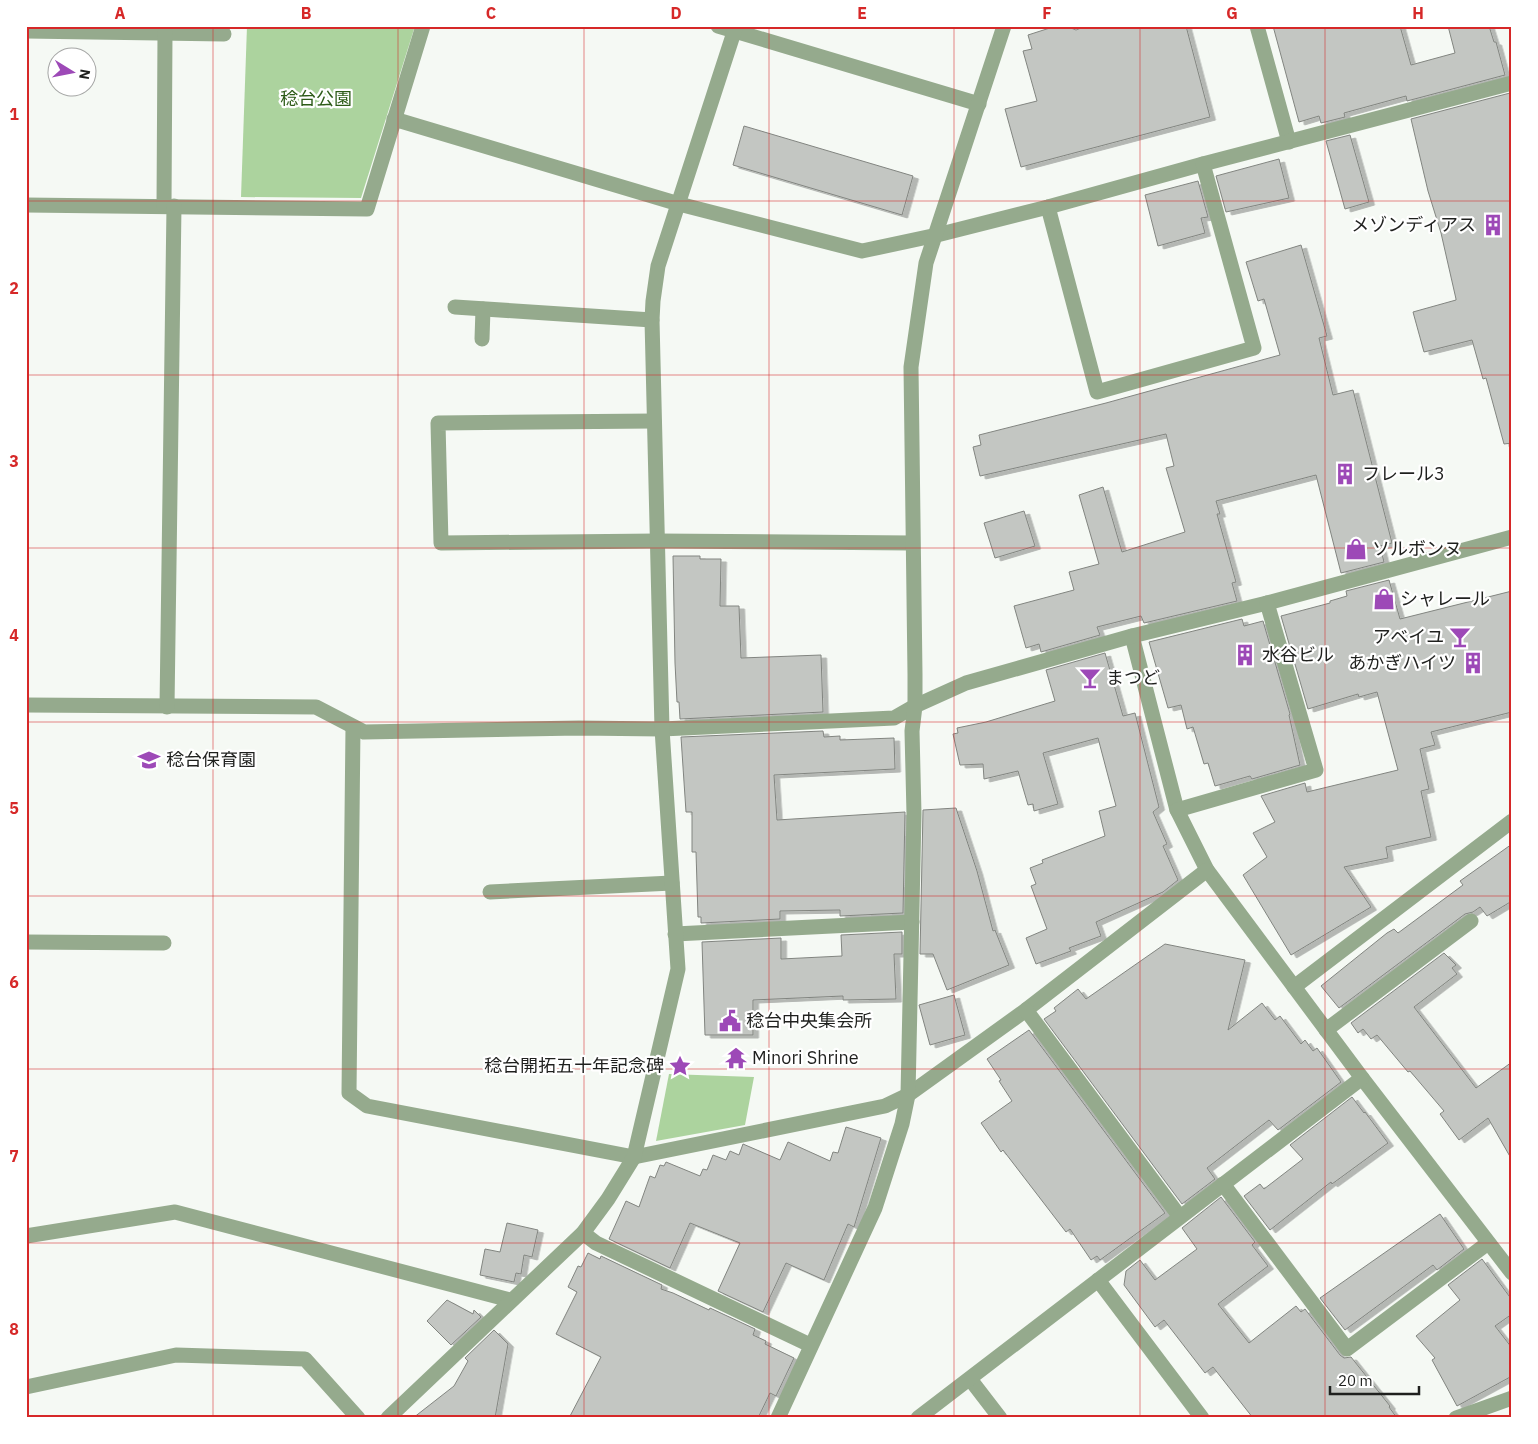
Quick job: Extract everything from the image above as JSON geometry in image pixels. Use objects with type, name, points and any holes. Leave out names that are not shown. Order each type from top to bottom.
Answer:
[{"type":"street","points":[[26,205],[366,209],[423,26]]},
{"type":"street","points":[[718,26],[735,29],[979,104]]},
{"type":"street","points":[[778,1418],[810,1345],[875,1208],[902,1124],[908,1095],[914,814],[912,731],[915,706],[910,367],[926,263],[937,235],[1004,26]]},
{"type":"street","points":[[1258,26],[1289,142]]},
{"type":"street","points":[[388,1418],[510,1300],[583,1233],[608,1199],[634,1157],[678,969],[662,729],[654,421],[653,300],[658,266],[735,29]]},
{"type":"street","points":[[26,31],[224,34]]},
{"type":"street","points":[[165,33],[169,206],[167,707]]},
{"type":"street","points":[[394,119],[679,204],[862,251],[937,235],[1048,207],[1203,164],[1512,83]]},
{"type":"street","points":[[1048,207],[1097,392],[1254,348],[1203,164]]},
{"type":"street","points":[[455,307],[652,320]]},
{"type":"street","points":[[482,339],[483,309]]},
{"type":"street","points":[[654,421],[438,423],[441,543],[657,541],[912,543]]},
{"type":"street","points":[[26,705],[316,708],[364,732],[579,728],[662,729],[894,718],[915,706],[966,683],[1132,636],[1267,603],[1512,537]]},
{"type":"street","points":[[1177,810],[1316,770],[1267,603]]},
{"type":"street","points":[[1132,636],[1177,810],[1206,870],[1362,1078],[1512,1273]]},
{"type":"street","points":[[353,727],[349,1093],[367,1106],[634,1157],[885,1106],[908,1095],[1026,1010],[1206,870]]},
{"type":"street","points":[[1294,987],[1512,821]]},
{"type":"street","points":[[490,892],[672,883]]},
{"type":"street","points":[[1326,1030],[1472,921]]},
{"type":"street","points":[[675,934],[912,922]]},
{"type":"street","points":[[26,942],[164,943]]},
{"type":"street","points":[[1026,1010],[1180,1217]]},
{"type":"street","points":[[918,1418],[1362,1078]]},
{"type":"street","points":[[1223,1184],[1347,1349],[1488,1243]]},
{"type":"street","points":[[26,1236],[175,1212],[510,1300]]},
{"type":"street","points":[[583,1233],[596,1243],[810,1345]]},
{"type":"street","points":[[1098,1280],[1202,1418]]},
{"type":"street","points":[[26,1387],[176,1355],[305,1359],[358,1418]]},
{"type":"street","points":[[970,1379],[1000,1418]]},
{"type":"street","points":[[1456,1418],[1512,1398]]},
{"type":"green space","name":"稔台公園","points":[[247,26],[415,26],[361,198],[241,197]]},
{"type":"green space","points":[[669,1074],[754,1077],[745,1125],[656,1141]]},
{"type":"building","points":[[1056,26],[1066,26],[1076,30],[1086,26],[1186,26],[1210,117],[1021,167],[1005,109],[1037,101],[1023,51],[1032,49],[1028,35]]},
{"type":"building","points":[[1273,26],[1400,26],[1411,65],[1455,53],[1448,26],[1489,26],[1494,42],[1496,42],[1505,75],[1407,101],[1406,96],[1344,113],[1345,117],[1321,123],[1319,116],[1299,122]]},
{"type":"building","points":[[1510,93],[1512,102],[1512,443],[1504,444],[1486,378],[1483,379],[1472,340],[1424,352],[1413,312],[1456,299],[1411,119]]},
{"type":"building","points":[[744,126],[913,176],[902,215],[733,165]]},
{"type":"building","points":[[1350,135],[1369,202],[1345,209],[1326,141]]},
{"type":"building","points":[[1279,159],[1289,198],[1226,212],[1216,176]]},
{"type":"building","points":[[1198,181],[1208,217],[1201,218],[1205,233],[1158,246],[1145,195]]},
{"type":"building","points":[[1301,245],[1327,336],[1319,338],[1333,395],[1353,390],[1392,543],[1380,546],[1384,562],[1341,573],[1316,475],[1216,501],[1220,514],[1217,514],[1236,582],[1232,583],[1237,601],[1144,623],[1141,616],[1097,627],[1100,635],[1041,652],[1039,644],[1026,648],[1014,606],[1074,590],[1069,572],[1099,564],[1079,495],[1103,487],[1122,552],[1185,532],[1166,468],[1174,466],[1166,434],[980,476],[973,447],[981,445],[979,435],[1106,403],[1280,355],[1264,299],[1258,301],[1246,262]]},
{"type":"building","points":[[1024,511],[1035,546],[995,558],[984,523]]},
{"type":"building","points":[[673,556],[700,556],[700,559],[721,559],[720,606],[739,606],[741,658],[821,655],[823,712],[680,719],[675,663]]},
{"type":"building","points":[[1389,580],[1400,619],[1512,591],[1512,712],[1431,732],[1435,745],[1420,749],[1429,789],[1421,791],[1431,837],[1386,847],[1388,858],[1344,867],[1371,907],[1291,955],[1243,875],[1267,857],[1253,833],[1275,822],[1261,796],[1305,783],[1307,792],[1398,770],[1377,692],[1359,697],[1358,694],[1308,709],[1281,616],[1330,603],[1330,601],[1347,596],[1346,591]]},
{"type":"building","points":[[1242,619],[1244,626],[1263,621],[1290,714],[1300,765],[1252,779],[1250,776],[1215,786],[1208,763],[1204,764],[1193,727],[1187,729],[1181,705],[1168,708],[1149,642]]},
{"type":"building","points":[[1105,653],[1123,716],[1135,713],[1159,807],[1153,812],[1167,844],[1163,846],[1178,880],[1163,892],[1096,922],[1101,936],[1069,948],[1071,951],[1036,964],[1026,938],[1047,929],[1031,886],[1036,884],[1030,868],[1043,863],[1042,860],[1105,836],[1099,811],[1116,806],[1098,738],[1043,753],[1058,804],[1034,811],[1033,804],[1028,805],[1018,771],[984,779],[983,764],[960,765],[953,734],[958,733],[957,728],[986,722],[1055,701],[1046,670]]},
{"type":"building","points":[[823,731],[824,737],[840,736],[840,740],[894,738],[895,769],[774,775],[777,820],[905,812],[903,913],[840,916],[840,910],[780,911],[780,919],[701,923],[701,917],[698,917],[696,852],[692,852],[692,812],[686,812],[681,737]]},
{"type":"building","points":[[956,808],[977,871],[993,931],[995,930],[1009,965],[947,990],[933,954],[920,954],[923,810]]},
{"type":"building","points":[[1512,844],[1512,901],[1487,916],[1480,907],[1473,912],[1465,914],[1339,1008],[1321,986],[1387,933],[1394,929],[1398,933],[1463,885],[1460,881]]},
{"type":"building","points":[[902,932],[902,954],[894,954],[896,999],[843,1000],[843,996],[753,1000],[753,1035],[705,1035],[702,942],[781,938],[781,959],[842,956],[841,935]]},
{"type":"building","points":[[1165,944],[1245,960],[1228,1030],[1262,1003],[1275,1020],[1280,1016],[1301,1044],[1305,1040],[1313,1051],[1317,1048],[1341,1082],[1278,1130],[1269,1120],[1207,1168],[1215,1179],[1182,1204],[1044,1019],[1056,1011],[1054,1008],[1078,989],[1086,999]]},
{"type":"building","points":[[1444,953],[1456,965],[1452,968],[1457,974],[1414,1007],[1476,1088],[1512,1062],[1512,1160],[1488,1118],[1459,1140],[1440,1114],[1444,1111],[1377,1035],[1371,1039],[1363,1029],[1358,1033],[1351,1023]]},
{"type":"building","points":[[954,995],[965,1035],[930,1045],[919,1005]]},
{"type":"building","points":[[1029,1030],[1165,1213],[1100,1260],[1097,1256],[1091,1260],[1070,1229],[1066,1232],[1003,1150],[1001,1152],[981,1123],[1012,1101],[987,1059]]},
{"type":"building","points":[[1352,1097],[1388,1143],[1332,1184],[1331,1182],[1270,1230],[1244,1196],[1260,1184],[1264,1189],[1303,1159],[1290,1145]]},
{"type":"building","points":[[846,1127],[881,1138],[854,1227],[848,1224],[824,1280],[786,1263],[763,1312],[718,1291],[740,1243],[690,1223],[670,1268],[609,1239],[626,1201],[639,1207],[650,1176],[655,1178],[660,1165],[664,1166],[666,1162],[700,1176],[703,1169],[707,1170],[713,1155],[726,1160],[730,1151],[739,1155],[743,1144],[780,1160],[788,1142],[830,1161],[833,1152],[838,1153]]},
{"type":"building","points":[[1221,1197],[1255,1242],[1252,1245],[1268,1266],[1218,1304],[1249,1343],[1296,1306],[1301,1312],[1305,1309],[1340,1355],[1344,1358],[1351,1357],[1390,1406],[1397,1418],[1253,1418],[1213,1367],[1205,1373],[1164,1320],[1155,1327],[1124,1285],[1126,1271],[1140,1260],[1155,1280],[1197,1249],[1182,1228]]},
{"type":"building","points":[[1440,1214],[1464,1249],[1437,1270],[1433,1265],[1345,1330],[1320,1298]]},
{"type":"building","points":[[507,1223],[538,1230],[532,1257],[524,1255],[521,1274],[516,1273],[514,1282],[480,1275],[485,1249],[500,1252]]},
{"type":"building","points":[[588,1253],[600,1259],[601,1256],[662,1285],[661,1289],[709,1310],[710,1308],[755,1329],[753,1335],[766,1341],[765,1344],[794,1358],[776,1396],[770,1393],[758,1418],[569,1418],[601,1357],[556,1334],[577,1292],[568,1287],[578,1266],[581,1267]]},
{"type":"building","points":[[1482,1259],[1512,1300],[1512,1314],[1495,1326],[1512,1348],[1512,1376],[1457,1406],[1432,1360],[1435,1358],[1416,1336],[1460,1300],[1448,1285]]},
{"type":"building","points":[[447,1300],[473,1314],[474,1310],[481,1317],[451,1345],[427,1321]]},
{"type":"building","points":[[494,1330],[508,1344],[495,1418],[413,1418],[454,1386],[468,1361],[465,1358]]},
{"type":"place","name":"メゾンディアス","points":[[1493,225]]},
{"type":"place","name":"フレール3","points":[[1345,474]]},
{"type":"place","name":"ソルボンヌ","points":[[1356,549]]},
{"type":"place","name":"シャレール","points":[[1384,599]]},
{"type":"place","name":"アベイユ","points":[[1460,637]]},
{"type":"place","name":"水谷ビル","points":[[1245,655]]},
{"type":"place","name":"あかぎハイツ","points":[[1473,663]]},
{"type":"place","name":"まつど","points":[[1090,678]]},
{"type":"place","name":"稔台保育園","points":[[149,760]]},
{"type":"place","name":"稔台中央集会所","points":[[730,1021]]},
{"type":"place","name":"Minori Shrine","points":[[736,1058]]},
{"type":"place","name":"稔台開拓五十年記念碑","points":[[680,1066]]}]
